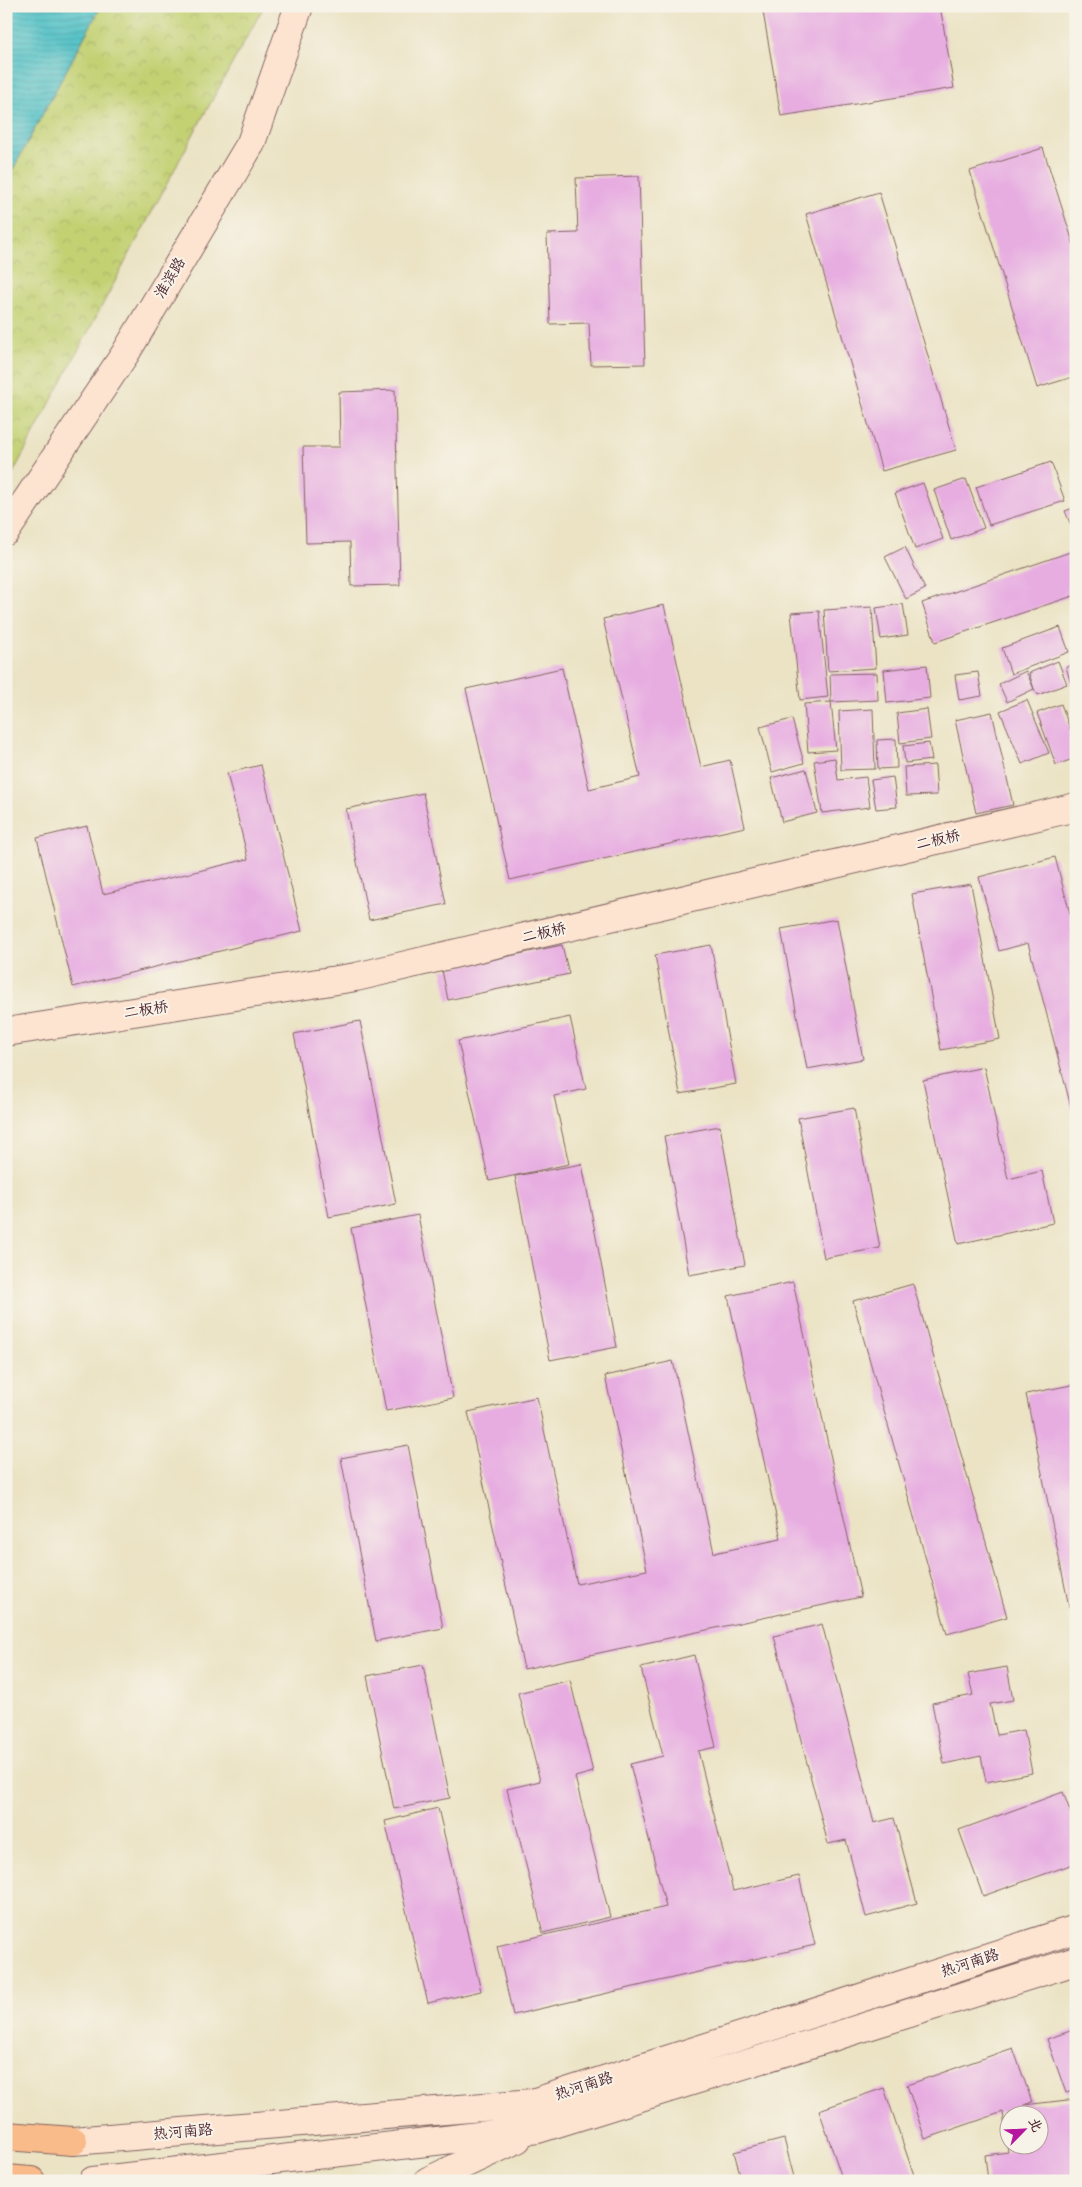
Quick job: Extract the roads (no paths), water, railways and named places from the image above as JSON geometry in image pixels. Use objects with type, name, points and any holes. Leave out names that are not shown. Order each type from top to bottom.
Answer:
[{"type":"main road","name":"淮滨路","points":[[6,531],[125,354],[250,143],[300,6]]},
{"type":"main road","name":"二板桥","points":[[6,1032],[356,977],[1076,807]]},
{"type":"main road","name":"热河南路","points":[[6,2136],[73,2141],[532,2103],[1076,1929]]},
{"type":"main road","name":"热河南路","points":[[93,2181],[538,2128],[1076,1961]]},
{"type":"main road","points":[[428,2181],[538,2128]]},
{"type":"main road","points":[[6,2179],[31,2181]]},
{"type":"water","points":[[6,6],[101,6],[6,182]]}]
